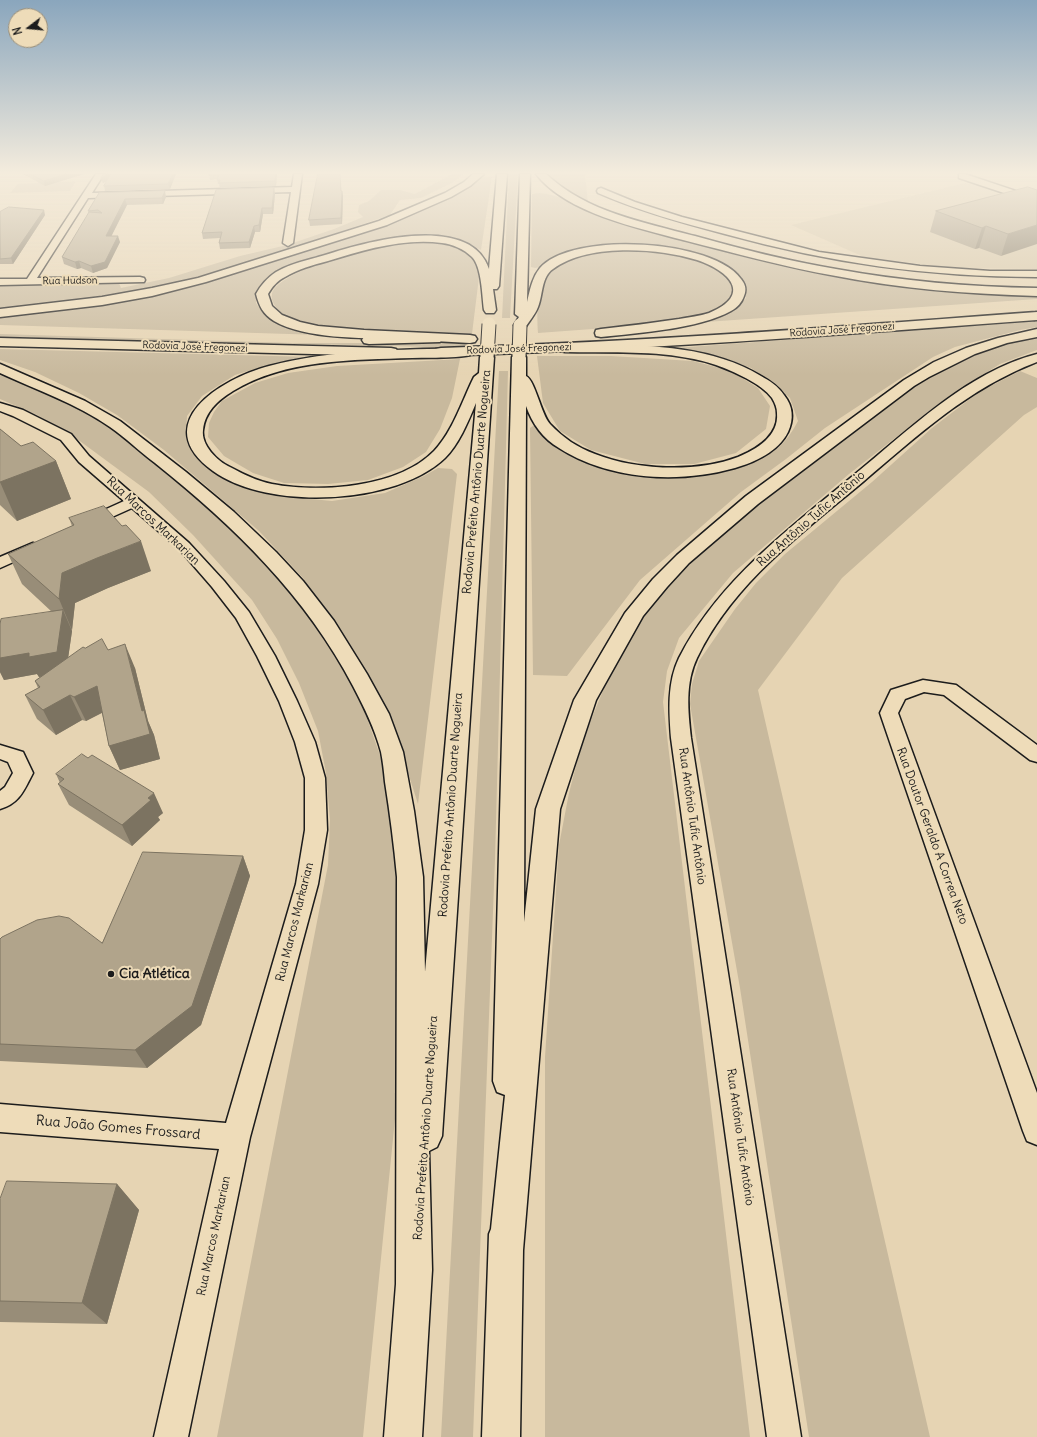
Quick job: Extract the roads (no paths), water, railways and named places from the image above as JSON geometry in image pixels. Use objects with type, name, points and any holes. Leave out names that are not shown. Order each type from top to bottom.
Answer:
[{"type":"highway","points":[[0,313],[68,307],[173,288],[326,241]]},
{"type":"highway","points":[[395,241],[374,244],[304,264],[278,276],[268,284],[262,294],[264,307],[273,315],[286,322],[306,328],[348,334],[468,345]]},
{"type":"highway","points":[[439,241],[455,244],[476,254],[482,267],[490,310]]},
{"type":"highway","name":"Rodovia Prefeito Antônio Duarte Nogueira","points":[[403,1437],[496,241]]},
{"type":"highway","points":[[501,1437],[506,1249],[519,362],[523,241]]},
{"type":"highway","points":[[702,241],[834,273],[906,284],[978,290],[1037,292]]},
{"type":"highway","points":[[520,325],[531,308],[538,280],[544,270],[564,258],[587,252],[606,249],[636,248],[682,253],[717,264],[731,273],[739,284],[741,290],[738,299],[730,307],[714,315],[670,324],[601,333]]},
{"type":"highway","name":"Rodovia José Fregonezi","points":[[586,334],[734,326],[1037,305]]},
{"type":"highway","name":"Rodovia José Fregonezi","points":[[0,331],[565,348],[1037,316]]},
{"type":"highway","points":[[506,1249],[548,809],[585,700],[635,613],[660,583],[683,559],[752,500],[909,383],[930,369],[951,358],[1000,341],[1037,333]]},
{"type":"highway","name":"Rodovia José Fregonezi","points":[[0,342],[369,352],[468,345],[505,337],[532,336]]},
{"type":"highway","points":[[468,345],[294,364],[260,373],[228,387],[209,401],[199,414],[196,422],[196,438],[204,454],[219,468],[243,481],[257,486],[287,492],[305,493],[340,492],[367,488],[406,475],[421,468],[439,455],[452,438],[487,361]]},
{"type":"highway","points":[[519,362],[538,417],[551,435],[568,448],[619,466],[641,470],[673,472],[721,467],[748,459],[757,454],[775,441],[782,429],[785,414],[781,399],[761,381],[731,366],[701,357],[671,353],[565,348]]},
{"type":"highway","points":[[0,368],[80,404],[115,424],[180,475],[228,516],[270,556],[327,625],[357,674],[378,714],[392,752],[402,811],[410,877],[414,1284]]},
{"type":"street","points":[[30,282],[57,241]]},
{"type":"street","points":[[764,241],[850,260],[930,270],[984,274],[1037,274]]},
{"type":"street","name":"Rua Hudson","points":[[0,282],[140,280]]},
{"type":"street","name":"Rua Antônio Tufic Antônio","points":[[784,1437],[681,738],[678,697],[681,678],[688,658],[709,622],[741,582],[770,552],[919,427],[956,399],[978,384],[1007,369],[1037,358]]},
{"type":"street","name":"Rua Marcos Markarian","points":[[0,407],[18,413],[66,437],[84,459],[184,546],[243,616],[266,656],[288,701],[305,742],[315,778],[316,830],[307,884],[236,1137],[171,1437]]},
{"type":"street","points":[[70,531],[134,502]]},
{"type":"street","points":[[0,563],[49,540]]},
{"type":"street","name":"Rua Doutor Geraldo A Correa Neto","points":[[1037,755],[949,688],[923,686],[898,695],[889,713],[1037,1131]]},
{"type":"street","points":[[0,752],[16,757],[23,773],[12,793],[0,801]]},
{"type":"street","name":"Rua João Gomes Frossard","points":[[0,1118],[236,1137]]},
{"type":"place","name":"Cia Atlética","points":[[111,974]]}]
